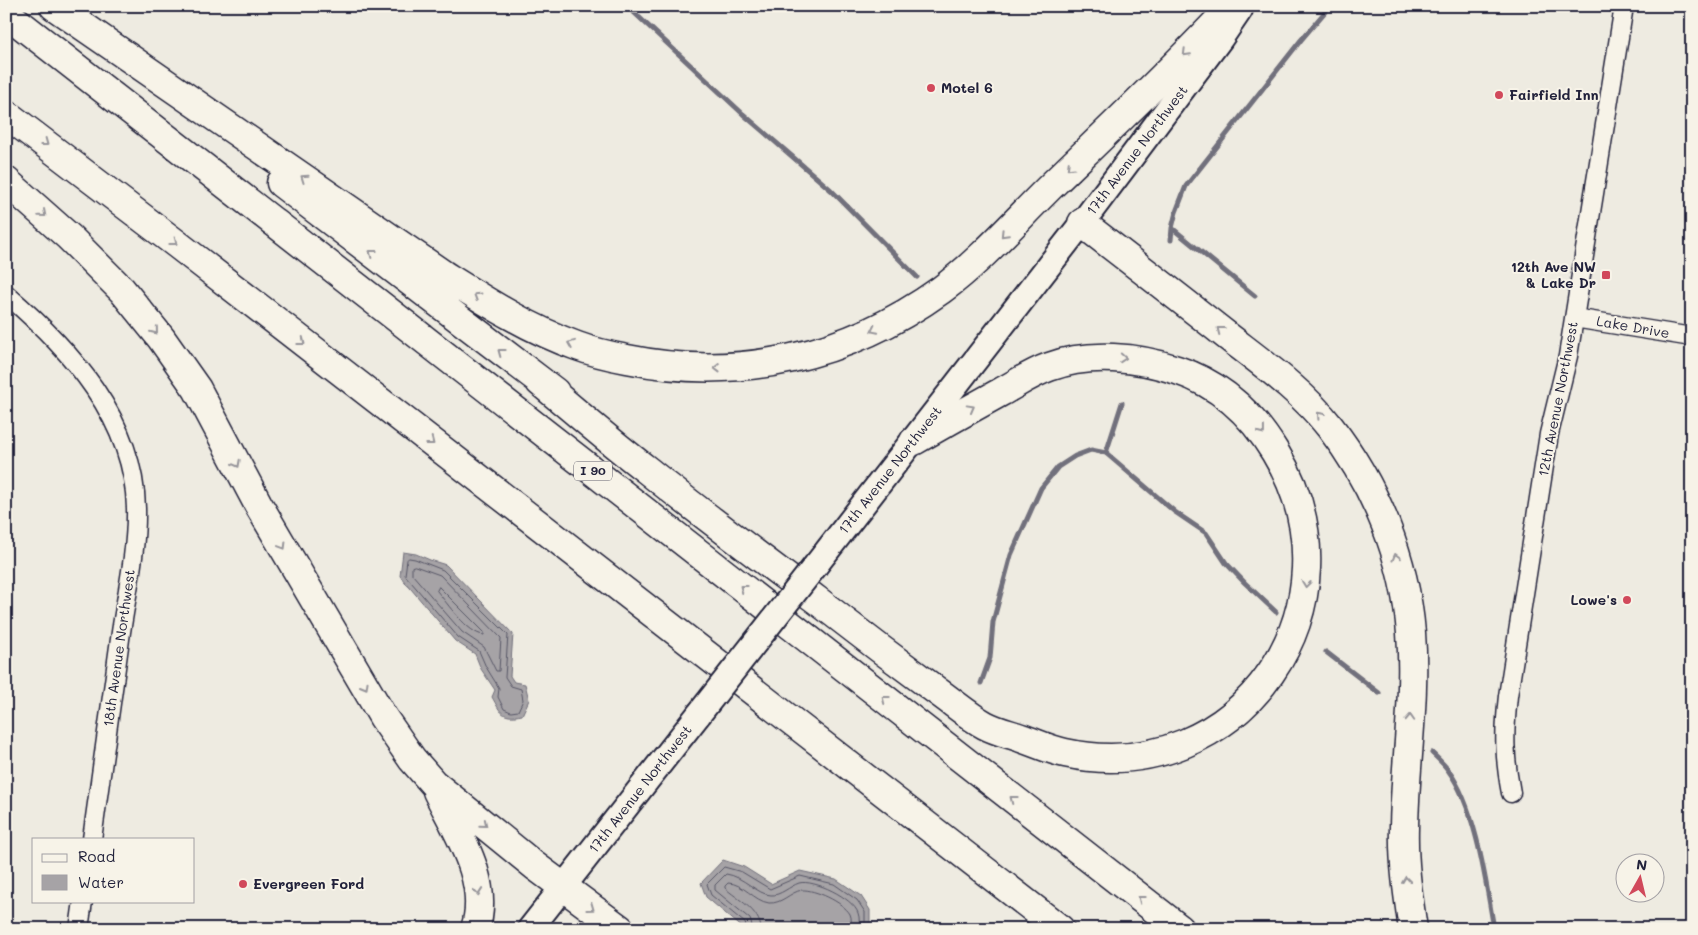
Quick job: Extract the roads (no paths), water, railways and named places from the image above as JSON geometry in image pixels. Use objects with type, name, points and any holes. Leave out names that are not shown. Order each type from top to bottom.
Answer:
[{"type":"highway","points":[[49,6],[540,382],[644,468],[902,665],[985,725],[1064,753],[1098,757],[1153,755],[1186,743],[1221,725],[1247,703],[1286,650],[1300,615],[1304,592],[1308,556],[1304,526],[1293,488],[1281,461],[1265,435],[1244,410],[1222,391],[1188,373],[1156,363],[1119,358],[1079,360],[1049,367],[914,441]]},
{"type":"highway","points":[[54,6],[444,275],[496,308],[534,329],[579,347],[609,355],[672,367],[720,368],[768,363],[814,353],[851,340],[902,316],[942,289],[998,240],[1232,6]]},
{"type":"highway","name":"I 90","points":[[6,13],[1180,929]]},
{"type":"highway","points":[[6,114],[178,245],[1060,929]]},
{"type":"highway","points":[[6,181],[82,250],[122,290],[161,338],[197,389],[258,504],[383,717],[412,759],[433,783],[563,887],[620,929]]},
{"type":"highway","points":[[1082,223],[1259,360],[1309,403],[1349,453],[1375,498],[1392,542],[1405,592],[1411,634],[1411,710],[1404,827],[1405,874],[1413,929]]},
{"type":"highway","points":[[433,783],[462,842],[477,881],[479,914],[475,929]]},
{"type":"main road","name":"17th Avenue Northwest","points":[[530,929],[914,441],[1082,223],[1221,38],[1242,6]]},
{"type":"street","name":"12th Avenue Northwest","points":[[1511,793],[1505,765],[1504,732],[1508,696],[1549,434],[1568,356],[1624,6]]},
{"type":"street","name":"18th Avenue Northwest","points":[[6,294],[76,362],[96,390],[109,413],[128,457],[134,485],[135,531],[92,838]]},
{"type":"street","name":"Lake Drive","points":[[1574,318],[1692,337]]},
{"type":"street","points":[[79,929],[83,902]]},
{"type":"water","points":[[403,552],[416,554],[446,565],[513,634],[510,676],[514,682],[525,684],[529,700],[522,715],[510,716],[500,711],[492,697],[495,690],[481,669],[475,654],[455,641],[400,576]]},
{"type":"water","points":[[723,860],[744,867],[771,884],[800,871],[836,879],[861,896],[870,910],[870,929],[744,929],[706,897],[701,883]]},
{"type":"waterway","points":[[627,6],[743,114],[831,190],[917,277]]},
{"type":"waterway","points":[[1255,296],[1172,228],[1176,212],[1186,186],[1330,6]]},
{"type":"waterway","points":[[1171,240],[1172,228]]},
{"type":"waterway","points":[[1106,453],[1122,403]]},
{"type":"waterway","points":[[981,683],[990,658],[993,622],[1011,555],[1041,488],[1058,467],[1075,456],[1091,450],[1106,453],[1175,512],[1206,533],[1226,563],[1276,612]]},
{"type":"waterway","points":[[1326,652],[1379,693]]},
{"type":"waterway","points":[[1432,753],[1448,770],[1466,804],[1478,846],[1494,929]]},
{"type":"place","name":"Motel 6","points":[[931,88]]},
{"type":"place","name":"Fairfield Inn","points":[[1499,95]]},
{"type":"place","name":"12th Ave NW & Lake Dr","points":[[1606,275]]},
{"type":"place","name":"Lowe's","points":[[1627,600]]},
{"type":"place","name":"Evergreen Ford","points":[[243,884]]}]
